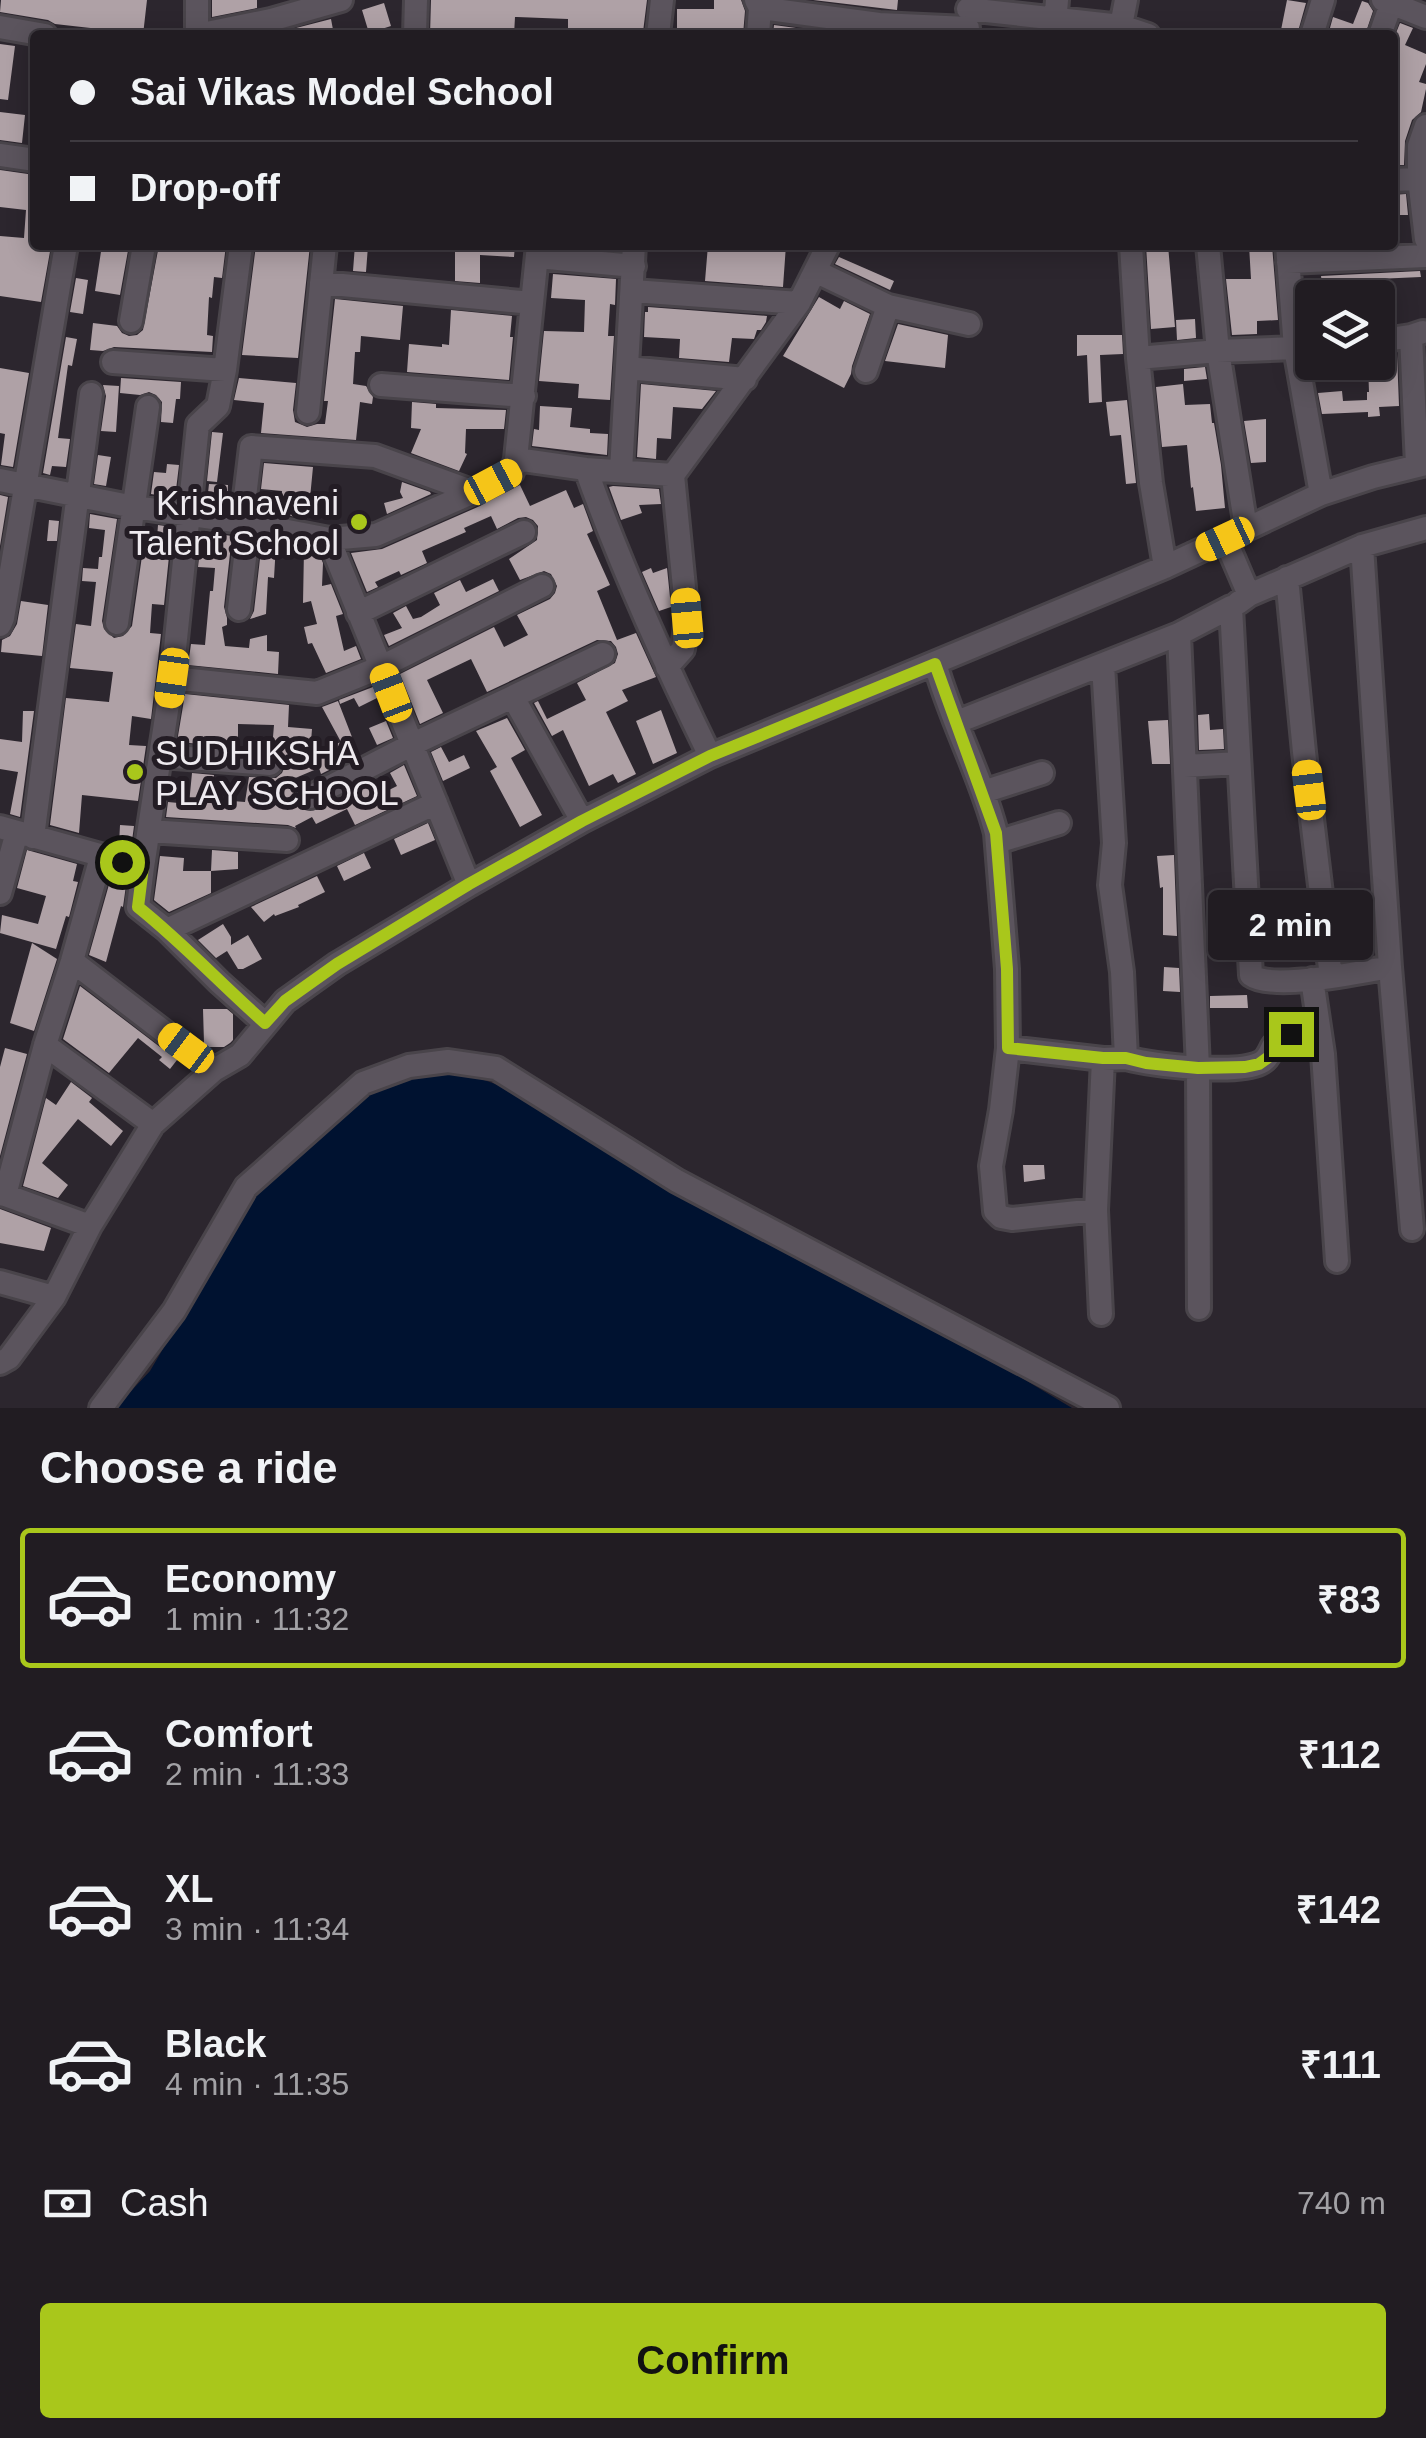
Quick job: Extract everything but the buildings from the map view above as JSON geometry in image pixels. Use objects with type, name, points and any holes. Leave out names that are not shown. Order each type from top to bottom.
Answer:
[{"type":"street","points":[[197,0],[197,30]]},
{"type":"street","points":[[218,30],[341,0]]},
{"type":"street","points":[[415,30],[416,0]]},
{"type":"street","points":[[659,30],[662,0]]},
{"type":"street","points":[[886,28],[903,0]]},
{"type":"street","points":[[1121,26],[1126,0]]},
{"type":"street","points":[[1314,30],[1324,0]]},
{"type":"street","points":[[758,30],[758,4],[886,28],[968,18],[1056,18],[1133,30]]},
{"type":"street","points":[[1384,30],[1405,7]]},
{"type":"street","points":[[0,27],[30,32]]},
{"type":"street","points":[[1426,126],[1419,146],[1418,179],[1426,240]]},
{"type":"street","points":[[0,155],[30,159]]},
{"type":"street","points":[[1398,180],[1418,179]]},
{"type":"street","points":[[0,624],[65,250]]},
{"type":"street","points":[[131,321],[143,250]]},
{"type":"street","points":[[240,250],[218,406],[198,425],[172,678],[138,907],[168,930],[265,1023]]},
{"type":"street","points":[[308,412],[324,250]]},
{"type":"street","points":[[667,667],[683,649],[687,618],[673,475],[798,303],[825,250]]},
{"type":"street","points":[[1131,250],[1151,482],[1165,568]]},
{"type":"street","points":[[1208,250],[1240,587],[1240,763],[1251,975],[1260,981],[1322,978],[1390,967]]},
{"type":"street","points":[[0,480],[329,539],[376,535],[512,472],[524,396],[537,251],[634,255],[621,470]]},
{"type":"street","points":[[1295,298],[1287,253],[1426,256]]},
{"type":"street","points":[[814,270],[888,306],[969,324]]},
{"type":"street","points":[[321,283],[532,303]]},
{"type":"street","points":[[633,291],[798,303]]},
{"type":"street","points":[[866,371],[888,306]]},
{"type":"street","points":[[3,1359],[54,1297],[90,1226],[154,1124],[214,1070],[240,1055],[285,1001],[305,985],[469,884],[710,756],[1165,568],[1321,494],[1422,464],[1419,334]]},
{"type":"street","points":[[1138,358],[1295,348]]},
{"type":"street","points":[[114,362],[225,370]]},
{"type":"street","points":[[627,368],[745,379]]},
{"type":"street","points":[[1308,380],[1321,494]]},
{"type":"street","points":[[381,385],[524,396]]},
{"type":"street","points":[[0,893],[17,832],[79,495],[91,394]]},
{"type":"street","points":[[117,624],[148,407]]},
{"type":"street","points":[[239,609],[251,446],[375,456],[474,492]]},
{"type":"street","points":[[516,459],[673,475]]},
{"type":"street","points":[[586,469],[614,548],[710,756]]},
{"type":"street","points":[[955,718],[1179,634],[1240,587],[1287,578],[1362,546],[1426,528]]},
{"type":"street","points":[[358,613],[524,532]]},
{"type":"street","points":[[329,539],[469,884]]},
{"type":"street","points":[[1362,546],[1412,1229]]},
{"type":"street","points":[[1287,578],[1322,978],[1318,1032],[1337,1260]]},
{"type":"street","points":[[172,678],[316,693],[382,667],[542,586]]},
{"type":"street","points":[[1179,634],[1198,1068],[1199,1308]]},
{"type":"street","points":[[310,797],[603,654]]},
{"type":"street","points":[[935,664],[991,814],[996,842],[1007,969],[1008,1048],[991,1166],[995,1211],[1012,1218],[1096,1210]]},
{"type":"street","points":[[1101,1314],[1096,1210],[1122,972],[1110,885],[1114,842],[1103,665]]},
{"type":"street","points":[[513,697],[582,821]]},
{"type":"street","points":[[161,756],[270,764]]},
{"type":"street","points":[[1185,766],[1240,763]]},
{"type":"street","points":[[983,792],[1042,773]]},
{"type":"street","points":[[168,930],[436,803]]},
{"type":"street","points":[[996,842],[1059,822]]},
{"type":"street","points":[[17,832],[143,867]]},
{"type":"street","points":[[149,832],[287,840]]},
{"type":"street","points":[[90,1226],[2,1195],[101,857]]},
{"type":"street","points":[[72,961],[214,1070]]},
{"type":"street","points":[[1008,1048],[1198,1068],[1259,1064],[1270,1056],[1275,1043],[1291,1034],[1318,1032]]},
{"type":"street","points":[[44,1045],[154,1124]]},
{"type":"street","points":[[101,1408],[174,1311],[246,1187],[363,1083],[408,1066],[448,1061],[496,1068],[678,1182],[1108,1408]]},
{"type":"street","points":[[0,1282],[54,1297]]},
{"type":"water","points":[[447,1072],[492,1083],[532,1102],[1072,1408],[115,1408],[150,1371],[262,1188],[362,1098],[403,1081]]},
{"type":"place","name":"Krishnaveni Talent School","points":[[359,522]]},
{"type":"place","name":"SUDHIKSHA PLAY SCHOOL","points":[[135,772]]},
{"type":"route","points":[[122,862],[143,867],[138,907],[168,930],[265,1023],[285,1001],[337,964],[582,821],[710,756],[935,664],[996,833],[1007,969],[1008,1048],[1198,1068],[1245,1067],[1259,1064],[1270,1056],[1275,1043],[1291,1034]]}]
